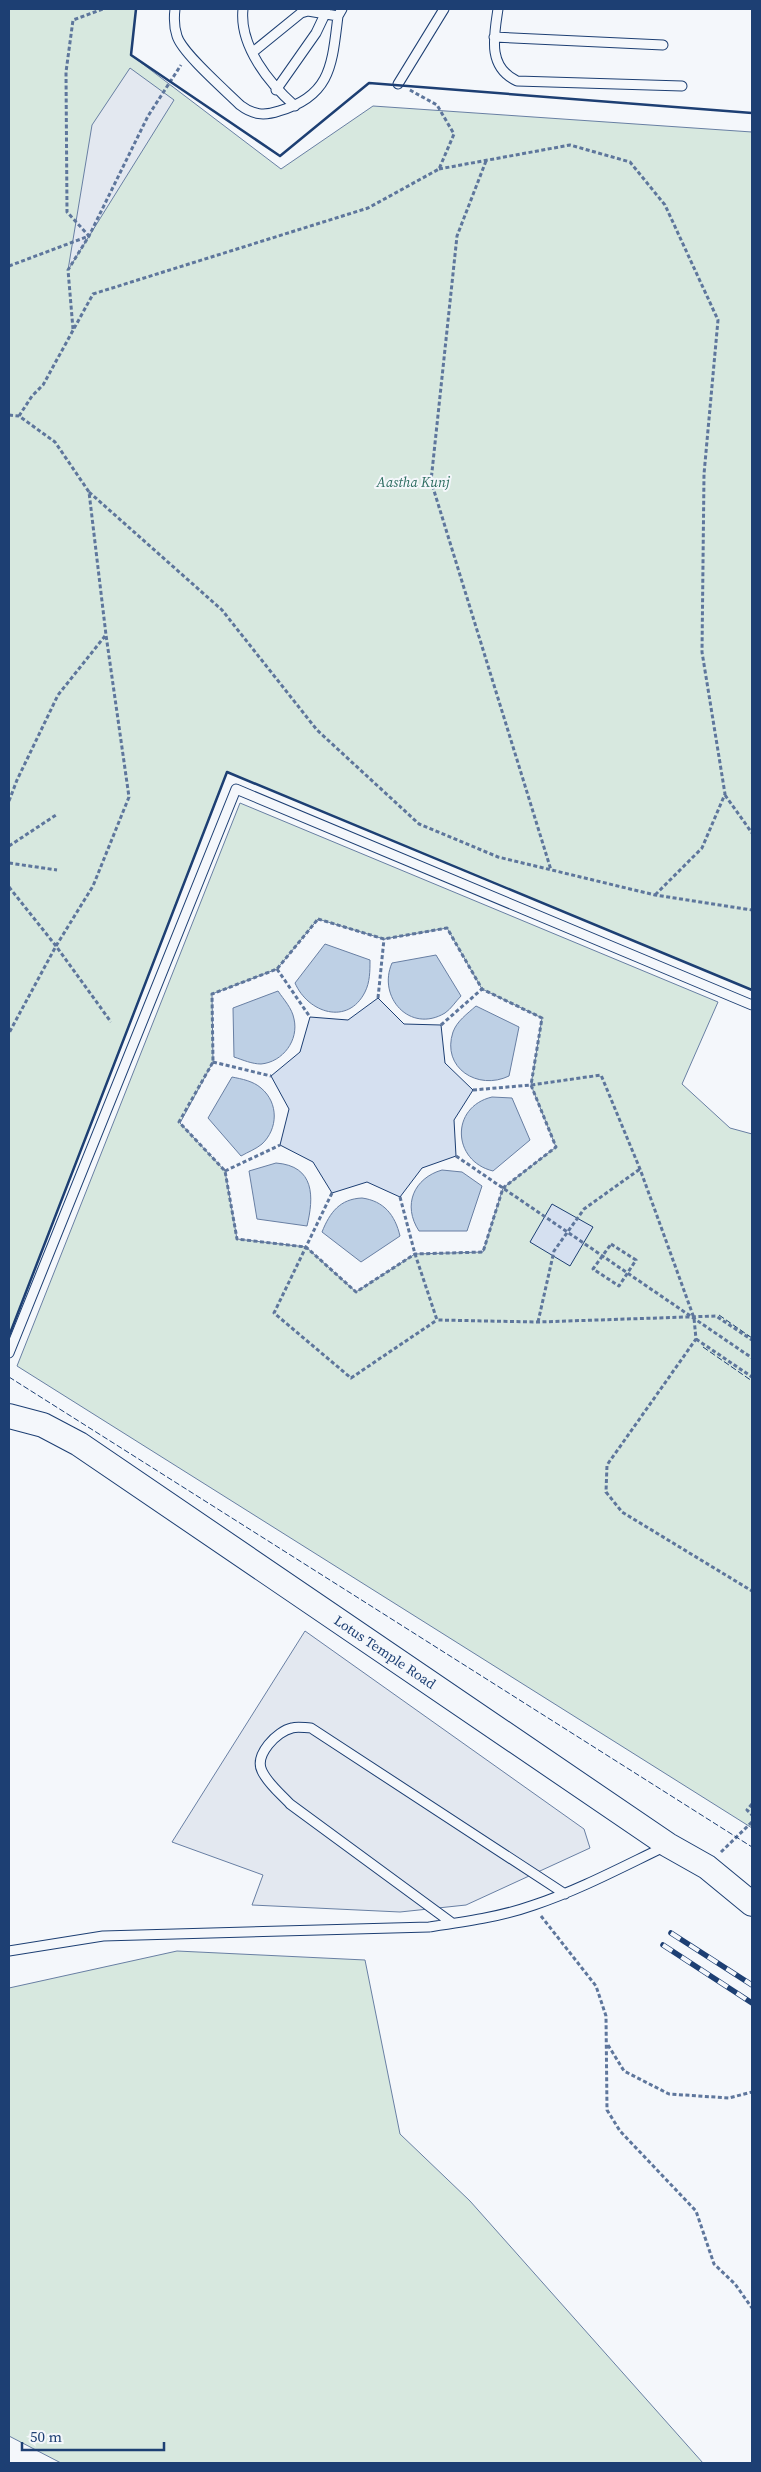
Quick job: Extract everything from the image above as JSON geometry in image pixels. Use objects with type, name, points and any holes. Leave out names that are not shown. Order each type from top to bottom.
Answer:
[{"type":"street","name":"Lotus Temple Road","points":[[9,1416],[43,1425],[79,1444],[668,1845],[707,1867],[752,1904]]},
{"type":"lane","points":[[176,9],[174,16],[177,37],[189,52],[249,112],[268,114],[295,106],[312,96],[332,63],[340,12],[308,10],[300,13],[253,52]]},
{"type":"lane","points":[[243,9],[242,22],[253,52],[276,90],[295,106]]},
{"type":"lane","points":[[398,84],[444,9]]},
{"type":"lane","points":[[498,9],[494,37],[495,56],[499,67],[507,76],[517,81],[682,86]]},
{"type":"lane","points":[[276,90],[316,33],[326,12]]},
{"type":"lane","points":[[494,37],[663,45]]},
{"type":"lane","points":[[9,1353],[236,789],[752,1005]]},
{"type":"lane","points":[[452,1923],[290,1804],[270,1783],[261,1770],[261,1757],[279,1733],[293,1727],[311,1728],[565,1894]]},
{"type":"lane","points":[[9,1951],[103,1936],[429,1927],[478,1920],[533,1906],[565,1894],[668,1845]]},
{"type":"path","points":[[89,236],[67,212],[66,72],[73,20],[103,9]]},
{"type":"path","points":[[73,330],[68,270],[89,236],[148,116],[189,52]]},
{"type":"path","points":[[398,84],[437,105],[454,134],[439,169]]},
{"type":"path","points":[[19,416],[32,396],[43,386],[93,294],[368,208],[439,169],[570,145],[630,162],[665,205],[718,320],[704,474],[702,652],[724,794],[752,833]]},
{"type":"path","points":[[487,161],[457,236],[430,481],[551,870]]},
{"type":"path","points":[[9,266],[89,236]]},
{"type":"path","points":[[9,416],[19,416],[55,442],[89,492],[222,610],[317,730],[419,824],[498,857],[655,895],[752,910]]},
{"type":"path","points":[[9,1033],[56,946],[93,886],[129,797],[106,636],[89,492]]},
{"type":"path","points":[[9,801],[17,780],[58,695],[106,636]]},
{"type":"path","points":[[655,895],[702,848],[724,794]]},
{"type":"path","points":[[9,846],[56,815]]},
{"type":"path","points":[[9,863],[57,870]]},
{"type":"path","points":[[9,887],[56,946],[111,1022]]},
{"type":"path","points":[[318,919],[384,940],[447,928],[482,989],[542,1018],[531,1085],[556,1147],[502,1188],[483,1252],[415,1254],[356,1292],[306,1248],[237,1239],[226,1171],[179,1122],[213,1062],[212,994],[277,969],[318,919]]},
{"type":"path","points":[[378,998],[384,940]]},
{"type":"path","points":[[277,969],[310,1017]]},
{"type":"path","points":[[441,1026],[482,989]]},
{"type":"path","points":[[213,1062],[272,1076]]},
{"type":"path","points":[[473,1090],[531,1085],[600,1075],[640,1169],[694,1318],[696,1339],[607,1465],[606,1492],[622,1512],[752,1591]]},
{"type":"path","points":[[226,1171],[280,1145]]},
{"type":"path","points":[[456,1156],[752,1358]]},
{"type":"path","points":[[538,1322],[554,1250],[584,1210],[640,1169]]},
{"type":"path","points":[[332,1193],[274,1313],[351,1378],[437,1320],[538,1322],[716,1316],[752,1340]]},
{"type":"path","points":[[400,1197],[415,1254],[437,1320]]},
{"type":"path","points":[[611,1244],[636,1260],[619,1286],[593,1269],[603,1256],[611,1244]]},
{"type":"path","points":[[696,1339],[752,1377]]},
{"type":"path","points":[[752,1804],[747,1810],[752,1815]]},
{"type":"path","points":[[707,1867],[752,1822]]},
{"type":"path","points":[[533,1906],[596,1986],[606,2016],[607,2110],[620,2131],[696,2211],[714,2264],[735,2284],[752,2308]]},
{"type":"path","points":[[607,2042],[624,2072],[669,2094],[729,2098],[752,2092]]},
{"type":"green space","name":"Aastha Kunj","points":[[9,9],[136,9],[131,55],[281,169],[373,106],[752,132],[752,990],[227,772],[9,1336]]},
{"type":"green space","points":[[240,803],[718,1002],[682,1084],[730,1128],[752,1134],[752,1828],[17,1366]],"holes":[[[318,919],[384,939],[447,928],[482,989],[542,1018],[531,1085],[556,1147],[503,1188],[483,1252],[415,1254],[356,1292],[306,1247],[237,1239],[225,1171],[180,1123],[213,1062],[212,994],[277,969]]]},
{"type":"green space","points":[[177,1951],[365,1960],[400,2134],[470,2201],[703,2463],[61,2463],[9,2436],[9,1988]]},
{"type":"shaded area","points":[[130,68],[174,100],[68,270],[92,125]]},
{"type":"shaded area","points":[[305,1631],[584,1829],[590,1848],[466,1905],[400,1912],[252,1905],[263,1875],[172,1842]]},
{"type":"water","points":[[325,944],[370,960],[369,980],[365,992],[358,1003],[349,1009],[339,1012],[318,1008],[309,1002],[295,983]]},
{"type":"water","points":[[436,955],[461,996],[445,1013],[432,1018],[420,1019],[400,1009],[393,999],[389,988],[392,963]]},
{"type":"water","points":[[278,991],[290,1008],[294,1019],[294,1035],[288,1049],[276,1059],[261,1064],[251,1063],[234,1057],[233,1008]]},
{"type":"water","points":[[476,1006],[519,1027],[509,1076],[485,1081],[474,1078],[457,1066],[452,1056],[453,1032],[457,1024]]},
{"type":"water","points":[[232,1077],[247,1081],[261,1088],[271,1101],[274,1116],[271,1131],[267,1138],[260,1146],[241,1156],[208,1118]]},
{"type":"water","points":[[492,1097],[512,1098],[530,1140],[493,1171],[479,1165],[470,1157],[464,1146],[461,1134],[463,1122],[469,1111],[478,1103]]},
{"type":"water","points":[[276,1163],[289,1165],[298,1170],[305,1177],[309,1185],[311,1204],[307,1226],[257,1219],[249,1171]]},
{"type":"water","points":[[442,1170],[462,1172],[482,1186],[467,1231],[419,1231],[414,1221],[411,1212],[411,1202],[418,1186],[424,1179]]},
{"type":"water","points":[[362,1198],[377,1202],[387,1210],[398,1228],[400,1236],[361,1262],[322,1232],[332,1213],[337,1208],[348,1201]]},
{"type":"building","points":[[378,998],[404,1024],[441,1025],[445,1063],[473,1090],[454,1120],[456,1156],[422,1168],[400,1197],[367,1182],[332,1193],[313,1162],[280,1145],[289,1109],[271,1076],[300,1052],[310,1017],[348,1020]]},
{"type":"building","points":[[552,1204],[593,1227],[570,1266],[530,1242]]},
{"type":"railway","points":[[671,1933],[752,1985]]},
{"type":"railway","points":[[663,1945],[752,2003]]},
{"type":"fence","points":[[9,1336],[227,772],[752,990]]},
{"type":"fence","points":[[719,1315],[752,1338]]},
{"type":"fence","points":[[703,1347],[752,1381]]},
{"type":"fence","points":[[9,1377],[752,1847]]},
{"type":"wall","points":[[136,9],[131,55],[280,156],[369,83],[752,113]]},
{"type":"wall","points":[[9,1336],[227,772],[752,990]]}]
